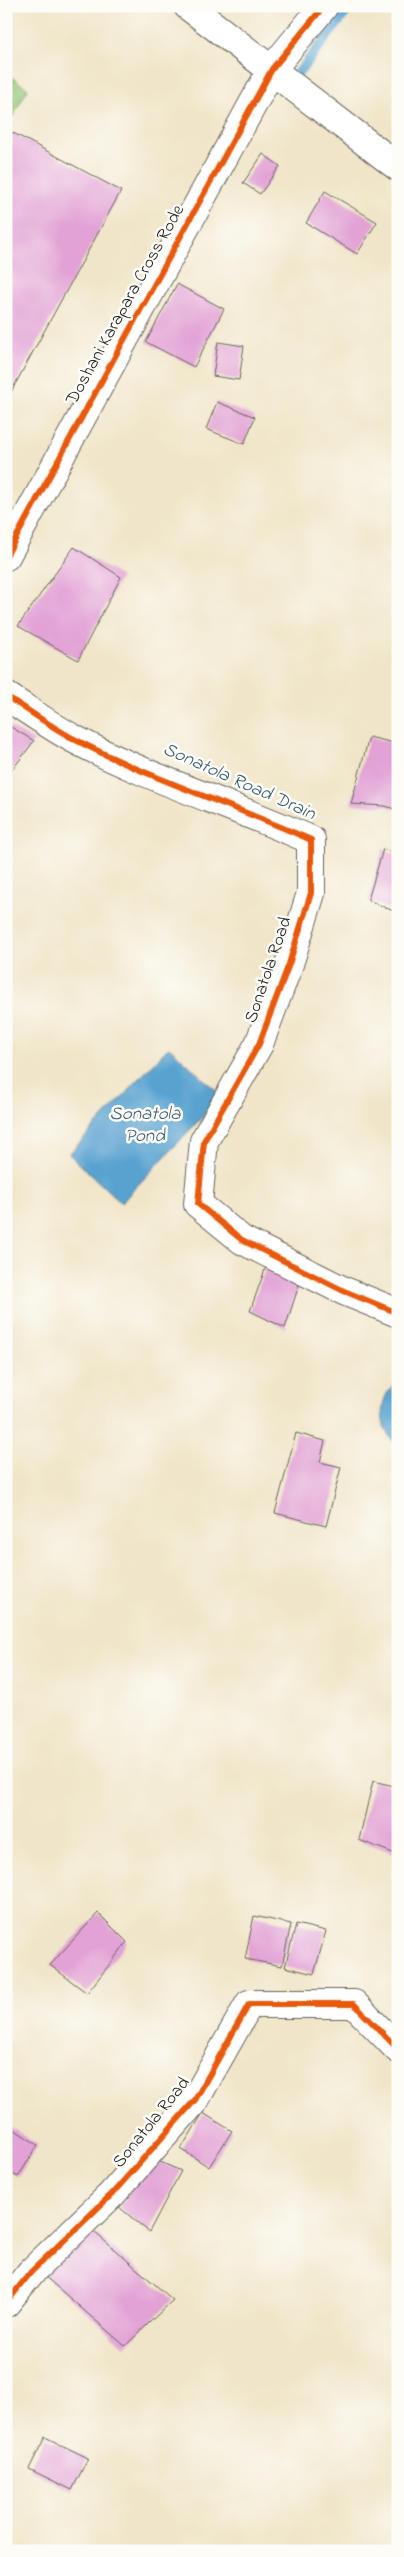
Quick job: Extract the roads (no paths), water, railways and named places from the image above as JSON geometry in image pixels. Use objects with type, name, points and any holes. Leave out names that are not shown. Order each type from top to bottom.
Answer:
[{"type":"main road","points":[[188,6],[398,167]]},
{"type":"main road","name":"Doshani Karapara Cross Rode","points":[[6,556],[272,69],[324,6]]},
{"type":"main road","name":"Sonatola Road","points":[[6,696],[73,738],[182,789],[263,818],[311,840],[311,893],[259,1044],[204,1141],[198,1204],[242,1240],[344,1291],[398,1314]]},
{"type":"main road","name":"Sonatola Road","points":[[6,2303],[31,2272],[112,2194],[195,2100],[249,2004],[354,2004],[398,2049]]},
{"type":"water","name":"Sonatola Pond","points":[[169,1047],[222,1096],[121,1203],[69,1154]]},
{"type":"water","points":[[398,1381],[398,1445],[386,1431],[382,1413],[386,1395]]},
{"type":"waterway","points":[[293,80],[351,6]]},
{"type":"water label","name":"Sonatola Road Drain","points":[[239,782]]}]
